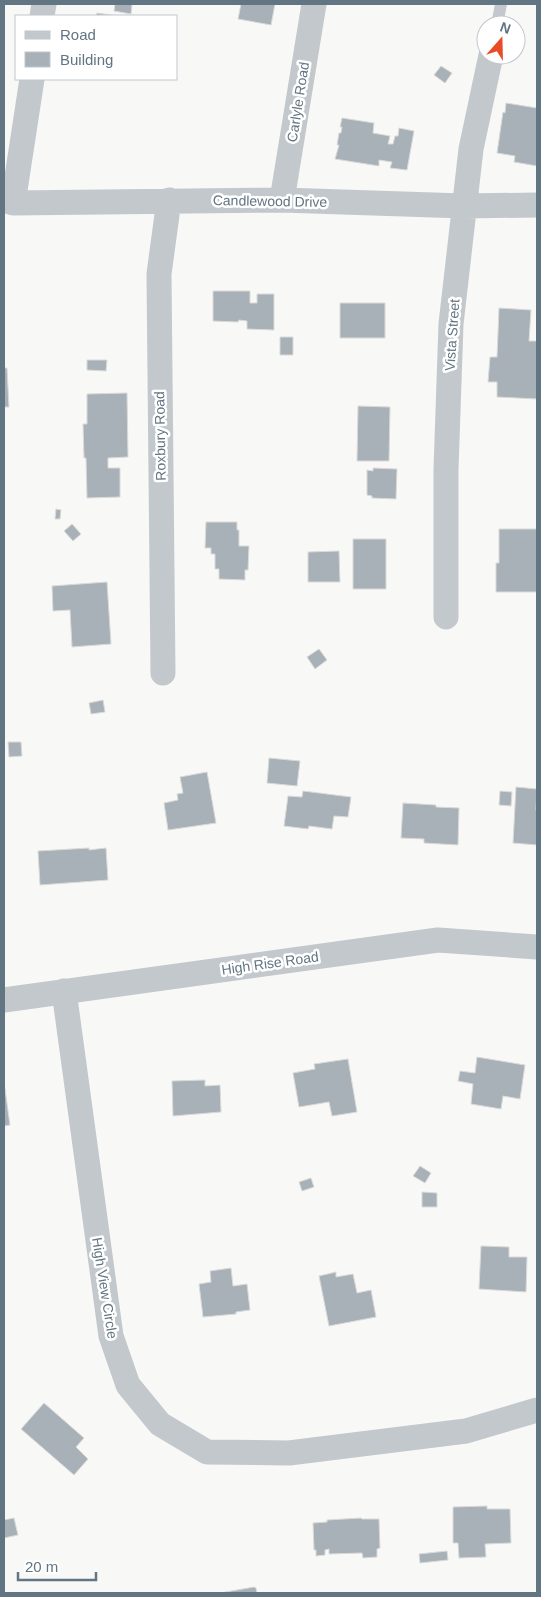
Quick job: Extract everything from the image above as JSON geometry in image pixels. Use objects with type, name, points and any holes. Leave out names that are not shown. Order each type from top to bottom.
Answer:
[{"type":"street","name":"Carlyle Road","points":[[282,200],[314,4]]},
{"type":"street","name":"Vista Street","points":[[446,618],[446,469],[451,324],[471,148],[489,65]]},
{"type":"street","points":[[9,201],[32,80]]},
{"type":"street","name":"Roxbury Road","points":[[163,673],[159,274],[169,200]]},
{"type":"street","name":"Candlewood Drive","points":[[9,201],[282,200],[464,206],[537,206]]},
{"type":"street","name":"High Rise Road","points":[[4,1000],[438,940],[537,947]]},
{"type":"street","name":"High View Circle","points":[[64,991],[111,1336],[128,1385],[160,1424],[207,1452],[289,1454],[466,1431],[537,1410]]},
{"type":"building","points":[[115,4],[132,4],[131,14],[114,11]]},
{"type":"building","points":[[241,4],[275,4],[271,25],[238,19]]},
{"type":"building","points":[[441,66],[452,73],[445,83],[434,75]]},
{"type":"building","points":[[506,103],[537,108],[537,166],[514,162],[515,156],[497,153]]},
{"type":"building","points":[[342,118],[374,123],[373,133],[390,136],[388,144],[393,144],[395,136],[398,136],[399,128],[414,131],[407,170],[390,168],[392,162],[379,160],[379,166],[335,159],[339,145],[337,145],[339,133],[341,133]]},
{"type":"building","points":[[213,291],[250,291],[250,303],[257,303],[257,294],[274,294],[274,330],[247,329],[247,321],[213,321]]},
{"type":"building","points":[[340,303],[385,303],[385,338],[340,338]]},
{"type":"building","points":[[499,308],[531,310],[529,341],[537,341],[537,399],[497,397],[497,382],[488,382],[490,357],[497,357]]},
{"type":"building","points":[[280,337],[293,337],[293,355],[280,355]]},
{"type":"building","points":[[87,360],[107,360],[106,371],[87,370]]},
{"type":"building","points":[[4,368],[7,368],[9,407],[4,407]]},
{"type":"building","points":[[127,393],[128,457],[108,458],[108,468],[120,468],[120,497],[87,498],[83,424],[87,424],[87,394]]},
{"type":"building","points":[[358,406],[390,407],[389,461],[357,461]]},
{"type":"building","points":[[373,468],[397,469],[396,499],[372,498],[372,496],[367,495],[367,470],[373,471]]},
{"type":"building","points":[[56,509],[61,510],[60,519],[55,519]]},
{"type":"building","points":[[206,522],[237,522],[239,546],[249,546],[248,570],[245,570],[245,580],[219,579],[219,569],[215,569],[215,554],[211,554],[211,548],[205,548]]},
{"type":"building","points":[[72,524],[81,534],[73,541],[64,531]]},
{"type":"building","points":[[499,529],[537,529],[537,592],[496,592],[496,563],[499,563]]},
{"type":"building","points":[[353,539],[386,539],[386,589],[353,589]]},
{"type":"building","points":[[339,551],[340,582],[308,582],[308,552]]},
{"type":"building","points":[[107,582],[111,644],[72,647],[70,610],[53,611],[52,586]]},
{"type":"building","points":[[319,649],[327,660],[315,669],[307,657]]},
{"type":"building","points":[[103,700],[105,712],[91,714],[89,703]]},
{"type":"building","points":[[8,742],[21,742],[22,756],[9,757]]},
{"type":"building","points":[[269,758],[300,761],[297,786],[267,783]]},
{"type":"building","points":[[207,772],[216,823],[168,830],[164,803],[178,800],[177,794],[183,793],[180,777]]},
{"type":"building","points":[[516,787],[537,789],[537,845],[513,843]]},
{"type":"building","points":[[303,791],[351,797],[348,817],[334,816],[332,829],[309,826],[308,829],[284,826],[288,796],[302,797]]},
{"type":"building","points":[[500,791],[512,792],[511,806],[499,805]]},
{"type":"building","points":[[403,803],[459,808],[458,845],[424,843],[424,839],[401,838]]},
{"type":"building","points":[[89,848],[89,850],[106,848],[108,880],[40,885],[38,851]]},
{"type":"building","points":[[477,1057],[525,1065],[520,1099],[503,1096],[501,1109],[471,1104],[473,1084],[458,1081],[460,1071],[475,1073]]},
{"type":"building","points":[[348,1059],[357,1112],[332,1116],[329,1102],[299,1107],[293,1073],[315,1069],[314,1064]]},
{"type":"building","points":[[205,1080],[205,1086],[220,1085],[221,1112],[173,1116],[172,1081]]},
{"type":"building","points":[[4,1082],[10,1125],[4,1126]]},
{"type":"building","points":[[420,1166],[431,1173],[425,1183],[413,1176]]},
{"type":"building","points":[[311,1178],[314,1187],[302,1191],[299,1182]]},
{"type":"building","points":[[422,1192],[437,1193],[437,1207],[422,1207]]},
{"type":"building","points":[[481,1246],[509,1247],[509,1257],[527,1257],[526,1292],[479,1289]]},
{"type":"building","points":[[231,1268],[233,1286],[247,1284],[250,1310],[236,1312],[236,1314],[203,1317],[199,1284],[211,1282],[210,1271]]},
{"type":"building","points":[[336,1272],[336,1277],[353,1274],[357,1293],[371,1290],[376,1317],[329,1326],[319,1276]]},
{"type":"building","points":[[44,1403],[84,1438],[76,1447],[88,1459],[74,1475],[21,1429]]},
{"type":"building","points":[[487,1506],[487,1509],[510,1509],[511,1543],[485,1544],[486,1557],[459,1558],[458,1543],[453,1543],[453,1507]]},
{"type":"building","points":[[14,1518],[18,1535],[4,1538],[4,1520]]},
{"type":"building","points":[[379,1519],[380,1548],[377,1549],[377,1557],[363,1558],[362,1553],[329,1554],[329,1549],[325,1550],[325,1555],[316,1556],[313,1523],[327,1522],[327,1520]]},
{"type":"building","points":[[447,1551],[448,1560],[420,1563],[419,1554]]},
{"type":"building","points":[[254,1587],[257,1593],[220,1593]]}]
